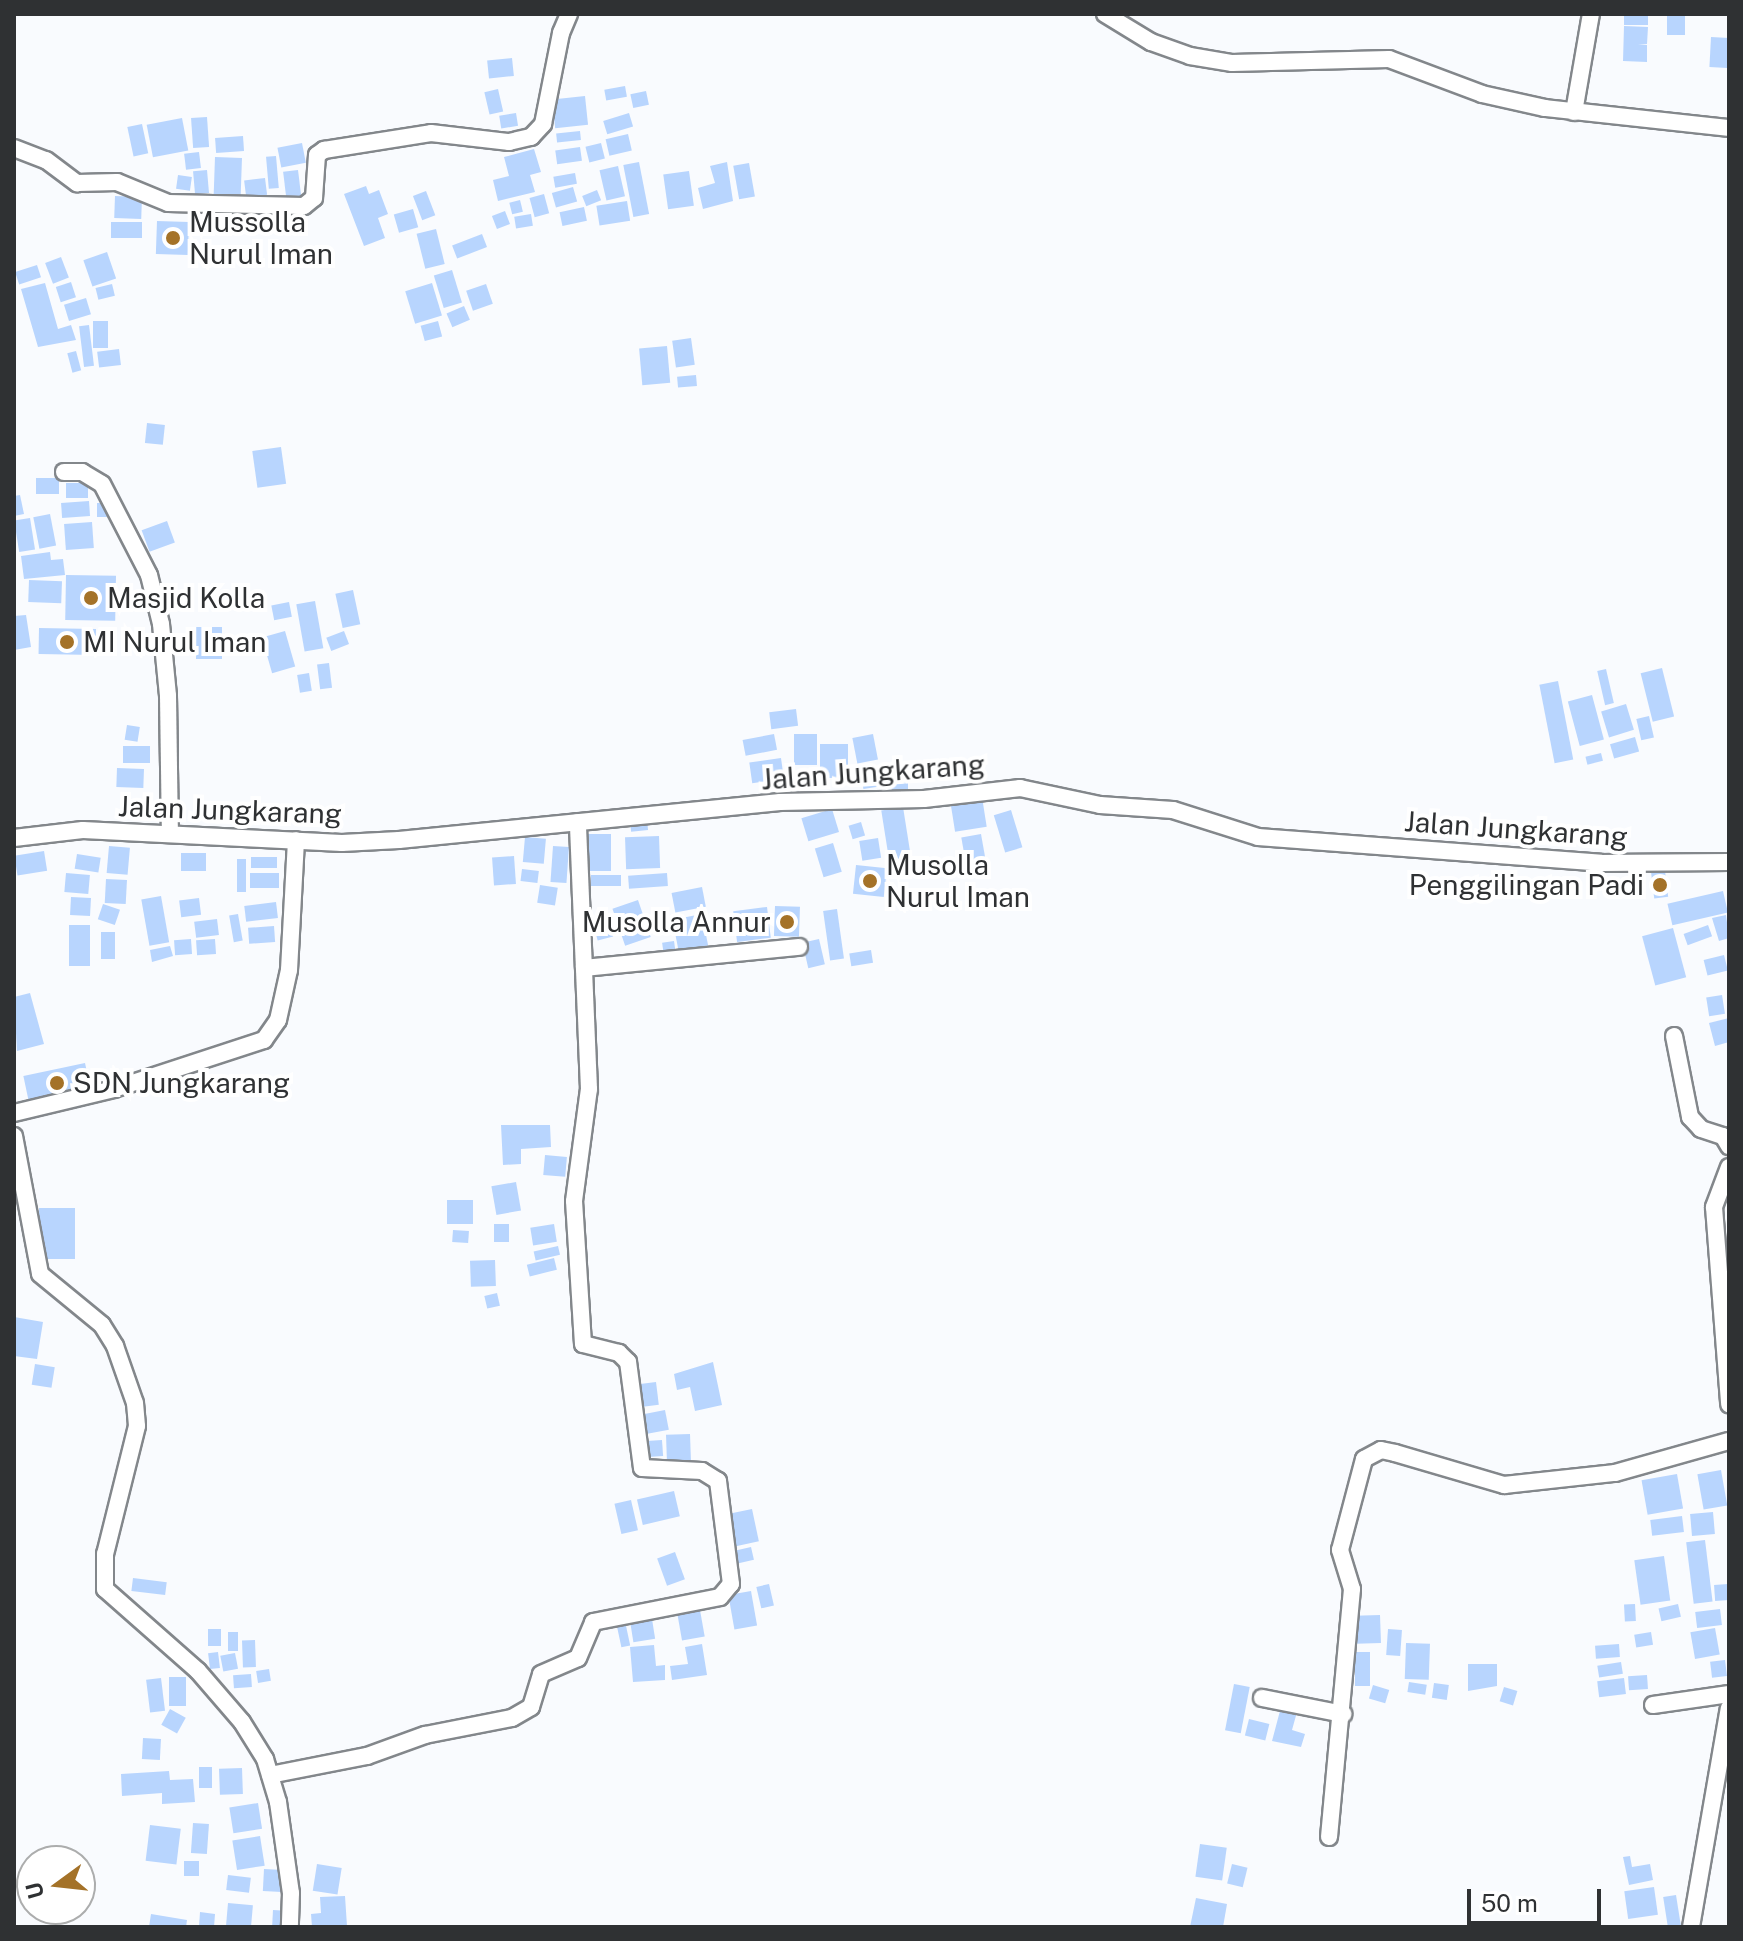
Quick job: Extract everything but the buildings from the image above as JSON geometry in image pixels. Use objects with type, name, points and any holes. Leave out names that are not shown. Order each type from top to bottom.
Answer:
[{"type":"street","points":[[14,148],[46,160],[77,183],[117,182],[168,203],[304,206],[314,198],[317,155],[324,150],[431,133],[509,142],[531,137],[543,124],[561,33],[569,14]]},
{"type":"street","points":[[1105,14],[1151,42],[1190,56],[1232,63],[1389,59],[1482,94],[1574,112],[1729,128]]},
{"type":"street","points":[[1574,112],[1591,14]]},
{"type":"street","points":[[64,472],[82,472],[102,484],[149,575],[161,624],[168,696],[170,834]]},
{"type":"street","name":"Jalan Jungkarang","points":[[14,838],[56,830],[296,840],[399,840],[780,802],[924,799],[1039,788],[1100,805],[1173,810],[1258,837],[1601,863],[1729,862]]},
{"type":"street","points":[[270,1775],[367,1756],[425,1735],[512,1718],[531,1707],[541,1674],[578,1658],[593,1622],[720,1597],[731,1584],[718,1481],[702,1471],[642,1468],[628,1362],[619,1353],[583,1344],[574,1201],[589,1089],[578,822]]},
{"type":"street","points":[[14,1113],[114,1089],[264,1040],[278,1020],[289,970],[296,840]]},
{"type":"street","points":[[584,968],[799,947]]},
{"type":"street","points":[[1674,1036],[1690,1117],[1701,1129],[1723,1136],[1729,1146]]},
{"type":"street","points":[[14,1136],[40,1274],[102,1325],[115,1346],[135,1403],[137,1426],[105,1554],[105,1589],[198,1671],[242,1722],[270,1775],[291,1893],[290,1927]]},
{"type":"street","points":[[1729,1167],[1714,1207],[1729,1404]]},
{"type":"street","points":[[1329,1837],[1343,1714],[1352,1589],[1340,1550],[1364,1459],[1381,1450],[1492,1486],[1615,1473],[1729,1441]]},
{"type":"street","points":[[1653,1705],[1729,1694]]},
{"type":"street","points":[[1262,1698],[1343,1714]]},
{"type":"street","points":[[1691,1927],[1729,1708]]},
{"type":"place","name":"Mussolla Nurul Iman","points":[[173,238]]},
{"type":"place","name":"Masjid Kolla","points":[[91,598]]},
{"type":"place","name":"MI Nurul Iman","points":[[67,642]]},
{"type":"place","name":"Musolla Nurul Iman","points":[[870,881]]},
{"type":"place","name":"Penggilingan Padi","points":[[1660,885]]},
{"type":"place","name":"Musolla Annur","points":[[787,922]]},
{"type":"place","name":"SDN Jungkarang","points":[[57,1083]]}]
